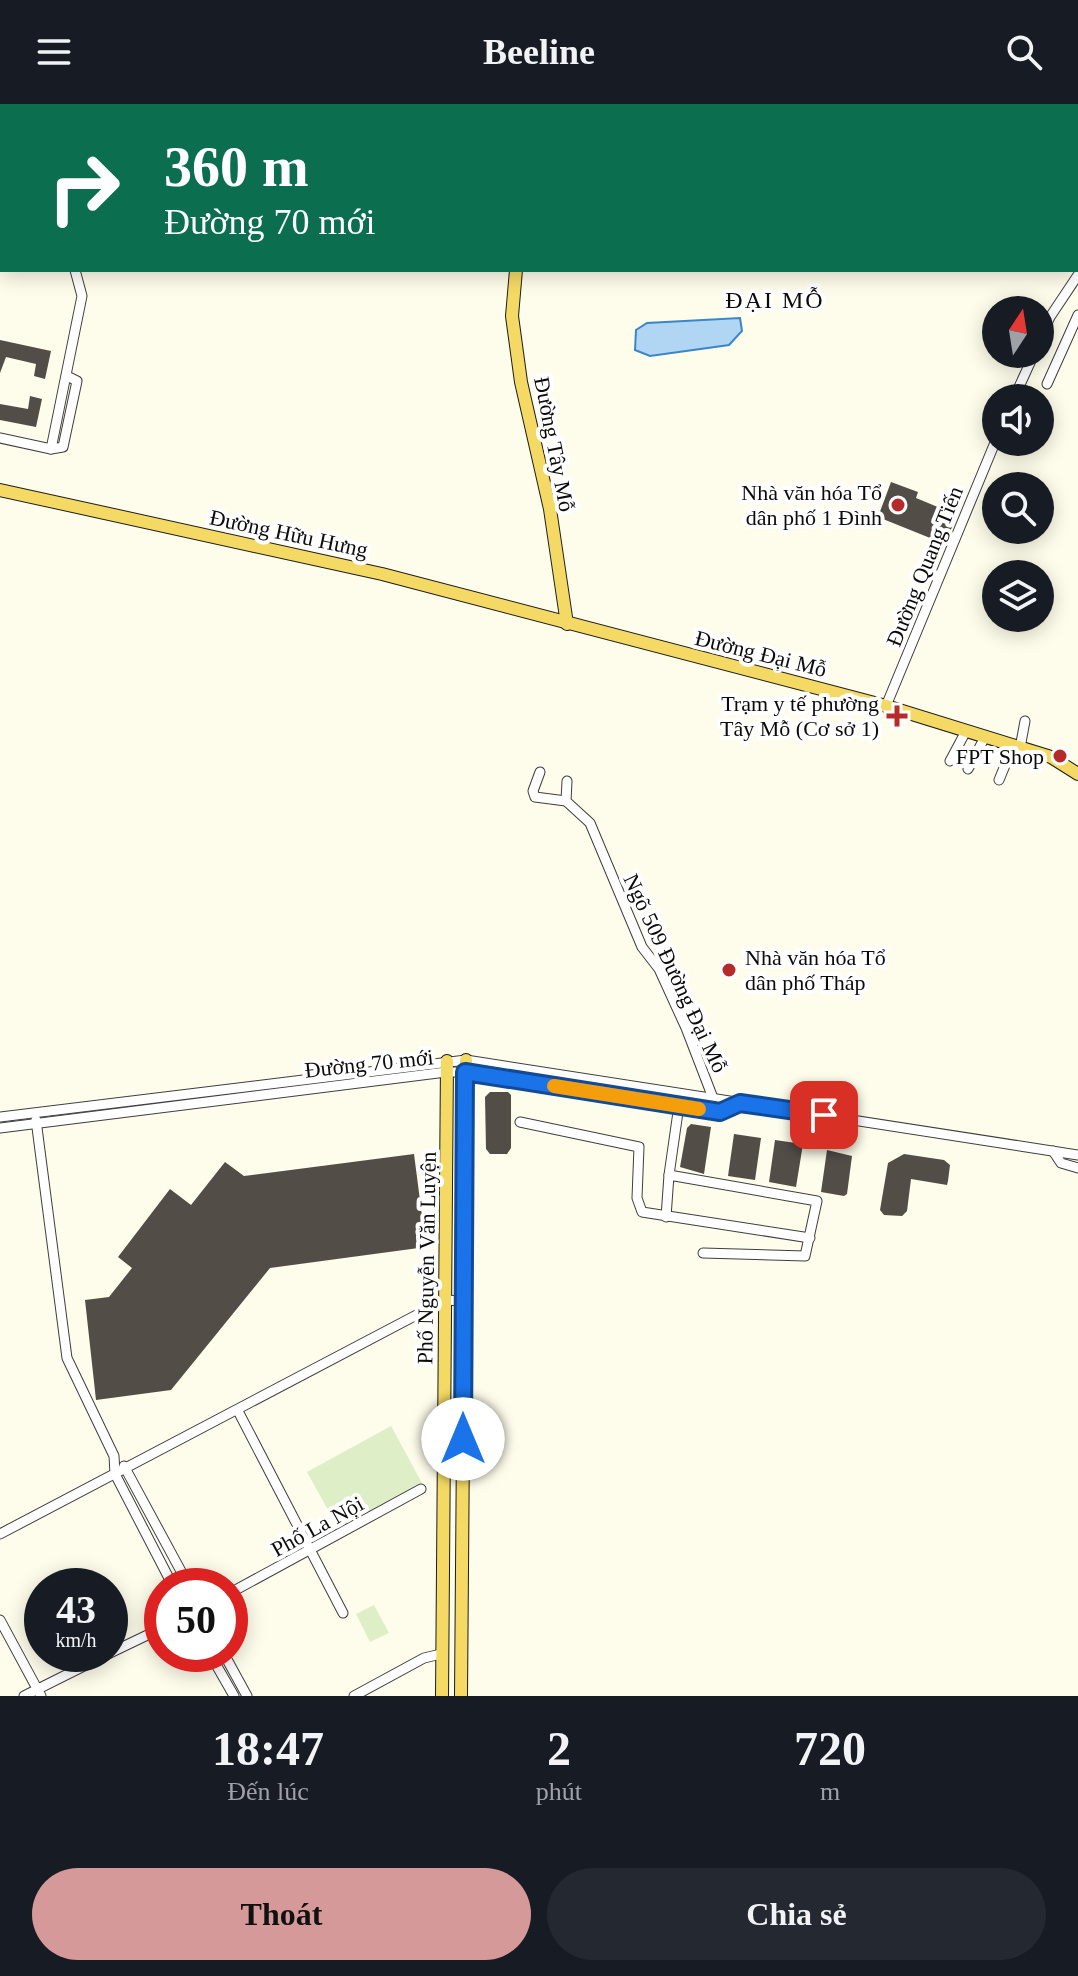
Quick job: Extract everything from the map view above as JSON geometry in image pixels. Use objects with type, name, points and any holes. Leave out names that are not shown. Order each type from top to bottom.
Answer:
[{"type":"main road","name":"Đường Tây Mỗ","points":[[516,272],[512,316],[550,509],[567,624]]},
{"type":"main road","name":"Đường Hữu Hưng","points":[[0,490],[382,574],[567,624]]},
{"type":"main road","name":"Đường Đại Mỗ","points":[[567,624],[886,706],[1051,757],[1078,774]]},
{"type":"main road","name":"Phố Nguyễn Văn Luyện","points":[[461,1696],[465,1066]]},
{"type":"main road","name":"Phố Nguyễn Văn Luyện","points":[[442,1696],[447,1067]]},
{"type":"main road","points":[[444,1467],[462,1467]]},
{"type":"main road","points":[[443,1505],[462,1506]]},
{"type":"street","points":[[0,438],[51,449],[63,447],[77,381],[67,376],[82,296],[76,272]]},
{"type":"street","points":[[1054,311],[1078,275]]},
{"type":"street","points":[[1047,384],[1078,315]]},
{"type":"street","name":"Đường Quang Tiến","points":[[886,706],[989,456]]},
{"type":"street","points":[[999,780],[1025,721]]},
{"type":"street","points":[[950,761],[966,731]]},
{"type":"street","points":[[968,769],[985,737]]},
{"type":"street","points":[[540,772],[533,791],[535,797],[551,802],[566,801],[567,781]]},
{"type":"street","name":"Ngõ 509 Đường Đại Mỗ","points":[[566,801],[590,823],[642,947],[659,969],[686,1028],[713,1098]]},
{"type":"street","name":"Đường 70 mới","points":[[465,1066],[720,1112],[740,1103]]},
{"type":"street","name":"Đường 70 mới","points":[[0,1128],[35,1118],[465,1066],[713,1098],[1076,1154]]},
{"type":"street","points":[[666,1217],[679,1105]]},
{"type":"street","points":[[0,1117],[35,1118],[67,1358],[114,1456],[126,1468],[179,1568]]},
{"type":"street","points":[[520,1122],[639,1147],[637,1198],[642,1212],[810,1238]]},
{"type":"street","points":[[1053,1151],[1069,1166],[1076,1154]]},
{"type":"street","points":[[669,1175],[817,1201],[805,1256],[703,1253]]},
{"type":"street","points":[[0,1534],[445,1300],[463,1301]]},
{"type":"street","points":[[238,1411],[343,1613]]},
{"type":"street","points":[[114,1456],[115,1474],[164,1568]]},
{"type":"street","name":"Phố La Nội","points":[[248,1584],[421,1489]]},
{"type":"street","points":[[0,1620],[39,1692]]},
{"type":"street","points":[[354,1696],[424,1658],[441,1654]]},
{"type":"street","points":[[24,1696],[39,1692],[76,1672]]},
{"type":"street","points":[[220,1672],[234,1696]]},
{"type":"street","points":[[234,1672],[247,1696]]},
{"type":"green space","points":[[391,1426],[422,1483],[338,1528],[307,1472]]},
{"type":"green space","points":[[374,1605],[389,1633],[370,1642],[356,1614]]},
{"type":"water","points":[[740,318],[742,331],[729,345],[650,356],[635,350],[636,330],[647,323]]},
{"type":"building","points":[[0,340],[51,351],[45,379],[34,376],[36,364],[6,357],[0,373]]},
{"type":"building","points":[[30,396],[42,399],[36,427],[0,420],[0,404],[28,409]]},
{"type":"building","points":[[891,482],[918,492],[916,498],[957,515],[945,544],[878,517]]},
{"type":"building","points":[[490,1092],[508,1092],[511,1095],[511,1148],[507,1154],[490,1154],[486,1149],[485,1097]]},
{"type":"building","points":[[691,1124],[711,1127],[704,1174],[680,1167],[687,1128]]},
{"type":"building","points":[[734,1134],[761,1138],[755,1180],[728,1176]]},
{"type":"building","points":[[775,1140],[803,1144],[796,1187],[769,1182]]},
{"type":"building","points":[[827,1150],[852,1156],[847,1194],[844,1196],[821,1192]]},
{"type":"building","points":[[414,1154],[426,1247],[270,1268],[171,1390],[96,1400],[85,1300],[109,1297],[132,1268],[118,1257],[170,1189],[191,1205],[225,1162],[244,1176]]},
{"type":"building","points":[[904,1154],[944,1160],[950,1165],[947,1185],[911,1179],[907,1211],[902,1216],[884,1215],[880,1210],[888,1163]]},
{"type":"slow traffic","points":[[554,1086],[699,1109]]},
{"type":"place","name":"Nhà văn hóa Tổ dân phố 1 Đình","points":[[898,505]]},
{"type":"place","name":"Trạm y tế phường Tây Mỗ (Cơ sở 1)","points":[[897,716]]},
{"type":"place","name":"FPT Shop","points":[[1060,756]]},
{"type":"place","name":"Nhà văn hóa Tổ dân phố Tháp","points":[[729,970]]},
{"type":"district","name":"ĐẠI MỖ","points":[[775,300]]},
{"type":"route","points":[[463,1439],[465,1072],[720,1112],[740,1103],[824,1115]]}]
